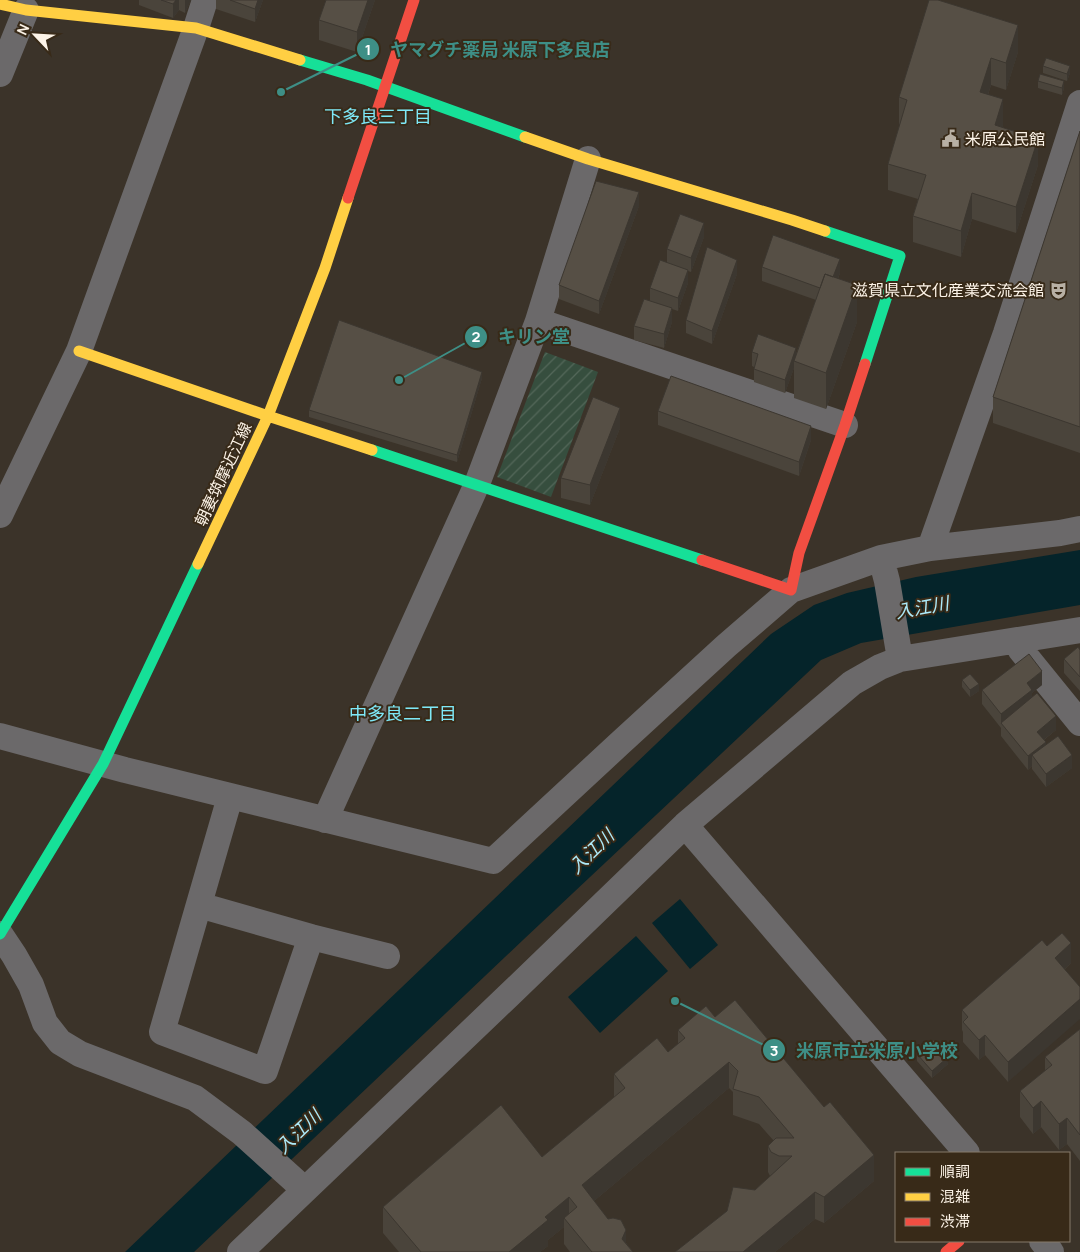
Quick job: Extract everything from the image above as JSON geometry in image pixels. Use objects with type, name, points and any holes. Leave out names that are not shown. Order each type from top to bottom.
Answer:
[{"type":"street","points":[[0,515],[78,351],[205,0]]},
{"type":"street","name":"朝妻筑摩近江線","points":[[0,934],[103,764],[268,416],[325,268],[414,0]]},
{"type":"street","points":[[0,4],[26,10],[196,28],[386,87],[588,159],[792,220],[900,256],[845,425],[799,554],[791,590]]},
{"type":"street","points":[[0,74],[26,10]]},
{"type":"street","points":[[930,548],[1006,333],[1080,103]]},
{"type":"street","points":[[325,820],[477,484],[538,321],[588,159]]},
{"type":"street","points":[[538,321],[845,425]]},
{"type":"street","points":[[78,351],[791,590]]},
{"type":"street","points":[[0,736],[230,797],[494,861],[726,646],[791,590],[884,570],[930,548],[1080,529]]},
{"type":"street","points":[[884,570],[899,652]]},
{"type":"street","points":[[240,1252],[298,1184],[508,996],[685,825],[852,683],[880,667],[899,652],[1013,641],[1080,630]]},
{"type":"street","points":[[1013,641],[1080,723]]},
{"type":"street","points":[[230,797],[162,1032],[265,1071],[312,937]]},
{"type":"street","points":[[685,825],[966,1152]]},
{"type":"street","points":[[198,906],[387,956]]},
{"type":"street","points":[[0,934],[31,985],[45,1023],[60,1042],[80,1054],[195,1098],[242,1133],[298,1184]]},
{"type":"street","points":[[946,1252],[958,1242]]},
{"type":"street","points":[[1043,1242],[1051,1252]]},
{"type":"green space","points":[[545,352],[598,372],[551,497],[497,477]]},
{"type":"water","name":"入江川","points":[[1080,550],[1080,605],[861,643],[821,660],[194,1252],[125,1252],[771,634],[814,605],[847,593],[916,577]]},
{"type":"water","points":[[680,899],[718,945],[690,969],[652,923]]},
{"type":"water","points":[[636,936],[668,971],[600,1033],[568,997]]},
{"type":"building","points":[[161,0],[176,0],[173,4]]},
{"type":"building","points":[[230,0],[258,0],[255,9]]},
{"type":"building","points":[[326,0],[368,0],[357,32],[319,20]]},
{"type":"building","name":"米原公民館","points":[[929,0],[938,0],[1018,25],[1006,63],[991,58],[980,92],[1003,99],[995,125],[1038,139],[1016,207],[972,193],[961,231],[913,216],[926,175],[888,164],[907,100],[899,97]]},
{"type":"building","points":[[1046,58],[1070,66],[1067,74],[1043,66]]},
{"type":"building","points":[[1040,74],[1064,81],[1062,88],[1038,81]]},
{"type":"building","name":"滋賀県立文化産業交流会館","points":[[1080,131],[1080,427],[993,397]]},
{"type":"building","points":[[596,181],[639,192],[599,301],[559,285]]},
{"type":"building","points":[[680,214],[704,223],[691,258],[667,249]]},
{"type":"building","points":[[773,235],[840,259],[833,277],[825,274],[820,288],[762,267]]},
{"type":"building","points":[[707,247],[737,260],[712,331],[686,320]]},
{"type":"building","points":[[660,260],[688,270],[678,298],[650,288]]},
{"type":"building","points":[[825,274],[857,285],[826,373],[794,361]]},
{"type":"building","points":[[644,299],[672,308],[664,334],[634,326]]},
{"type":"building","points":[[339,320],[482,372],[457,455],[309,410]]},
{"type":"building","points":[[758,334],[796,348],[785,380],[754,369],[758,354],[752,352]]},
{"type":"building","points":[[671,376],[811,426],[799,462],[658,411]]},
{"type":"building","points":[[593,397],[620,408],[590,485],[561,478]]},
{"type":"building","points":[[1078,647],[1080,650],[1080,677],[1064,659]]},
{"type":"building","points":[[1029,654],[1042,671],[1027,683],[1032,690],[1001,714],[982,690]]},
{"type":"building","points":[[970,674],[979,684],[970,690],[962,680]]},
{"type":"building","points":[[1037,693],[1056,716],[1037,732],[1046,742],[1028,756],[1001,723]]},
{"type":"building","points":[[1058,736],[1072,755],[1046,774],[1032,755]]},
{"type":"building","points":[[1062,933],[1071,943],[1055,958],[1080,987],[1080,999],[1008,1062],[985,1035],[979,1040],[963,1022],[968,1017],[962,1010],[1042,940],[1047,946]]},
{"type":"building","points":[[735,1000],[824,1107],[830,1102],[874,1155],[824,1197],[815,1192],[743,1252],[675,1252],[727,1211],[733,1187],[755,1190],[792,1156],[779,1156],[771,1152],[768,1146],[776,1138],[794,1138],[759,1097],[733,1089],[738,1071],[729,1062],[582,1185],[608,1219],[621,1220],[626,1230],[622,1239],[633,1252],[592,1252],[564,1218],[577,1207],[569,1197],[545,1217],[548,1220],[509,1252],[421,1252],[383,1207],[501,1105],[542,1157],[625,1088],[614,1074],[657,1038],[668,1052],[685,1038],[678,1030],[706,1006],[715,1017]]},
{"type":"building","points":[[1080,1029],[1080,1135],[1067,1118],[1059,1124],[1041,1101],[1033,1108],[1020,1091],[1052,1065],[1045,1057]]},
{"type":"building","points":[[934,1040],[948,1057],[932,1071],[917,1054]]},
{"type":"traffic: fast","points":[[300,60],[367,80],[525,137]]},
{"type":"traffic: fast","points":[[825,231],[900,256],[865,364]]},
{"type":"traffic: fast","points":[[372,450],[702,560]]},
{"type":"traffic: fast","points":[[0,934],[103,764],[198,564]]},
{"type":"traffic: slow","points":[[0,4],[26,10],[196,28],[300,60]]},
{"type":"traffic: slow","points":[[525,137],[588,159],[825,231]]},
{"type":"traffic: slow","points":[[198,564],[268,416],[325,268],[348,198]]},
{"type":"traffic: slow","points":[[79,351],[372,450]]},
{"type":"traffic: jam","points":[[348,198],[414,0]]},
{"type":"traffic: jam","points":[[702,560],[791,590],[799,553],[865,364]]},
{"type":"traffic: jam","points":[[946,1252],[958,1242]]},
{"type":"place","name":"ヤマグチ薬局 米原下多良店","points":[[281,92]]},
{"type":"place","name":"米原公民館","points":[[951,139]]},
{"type":"place","name":"滋賀県立文化産業交流会館","points":[[1058,290]]},
{"type":"place","name":"キリン堂","points":[[399,380]]},
{"type":"place","name":"米原市立米原小学校","points":[[675,1001]]},
{"type":"district","name":"下多良三丁目","points":[[378,116]]},
{"type":"district","name":"中多良二丁目","points":[[403,713]]}]
